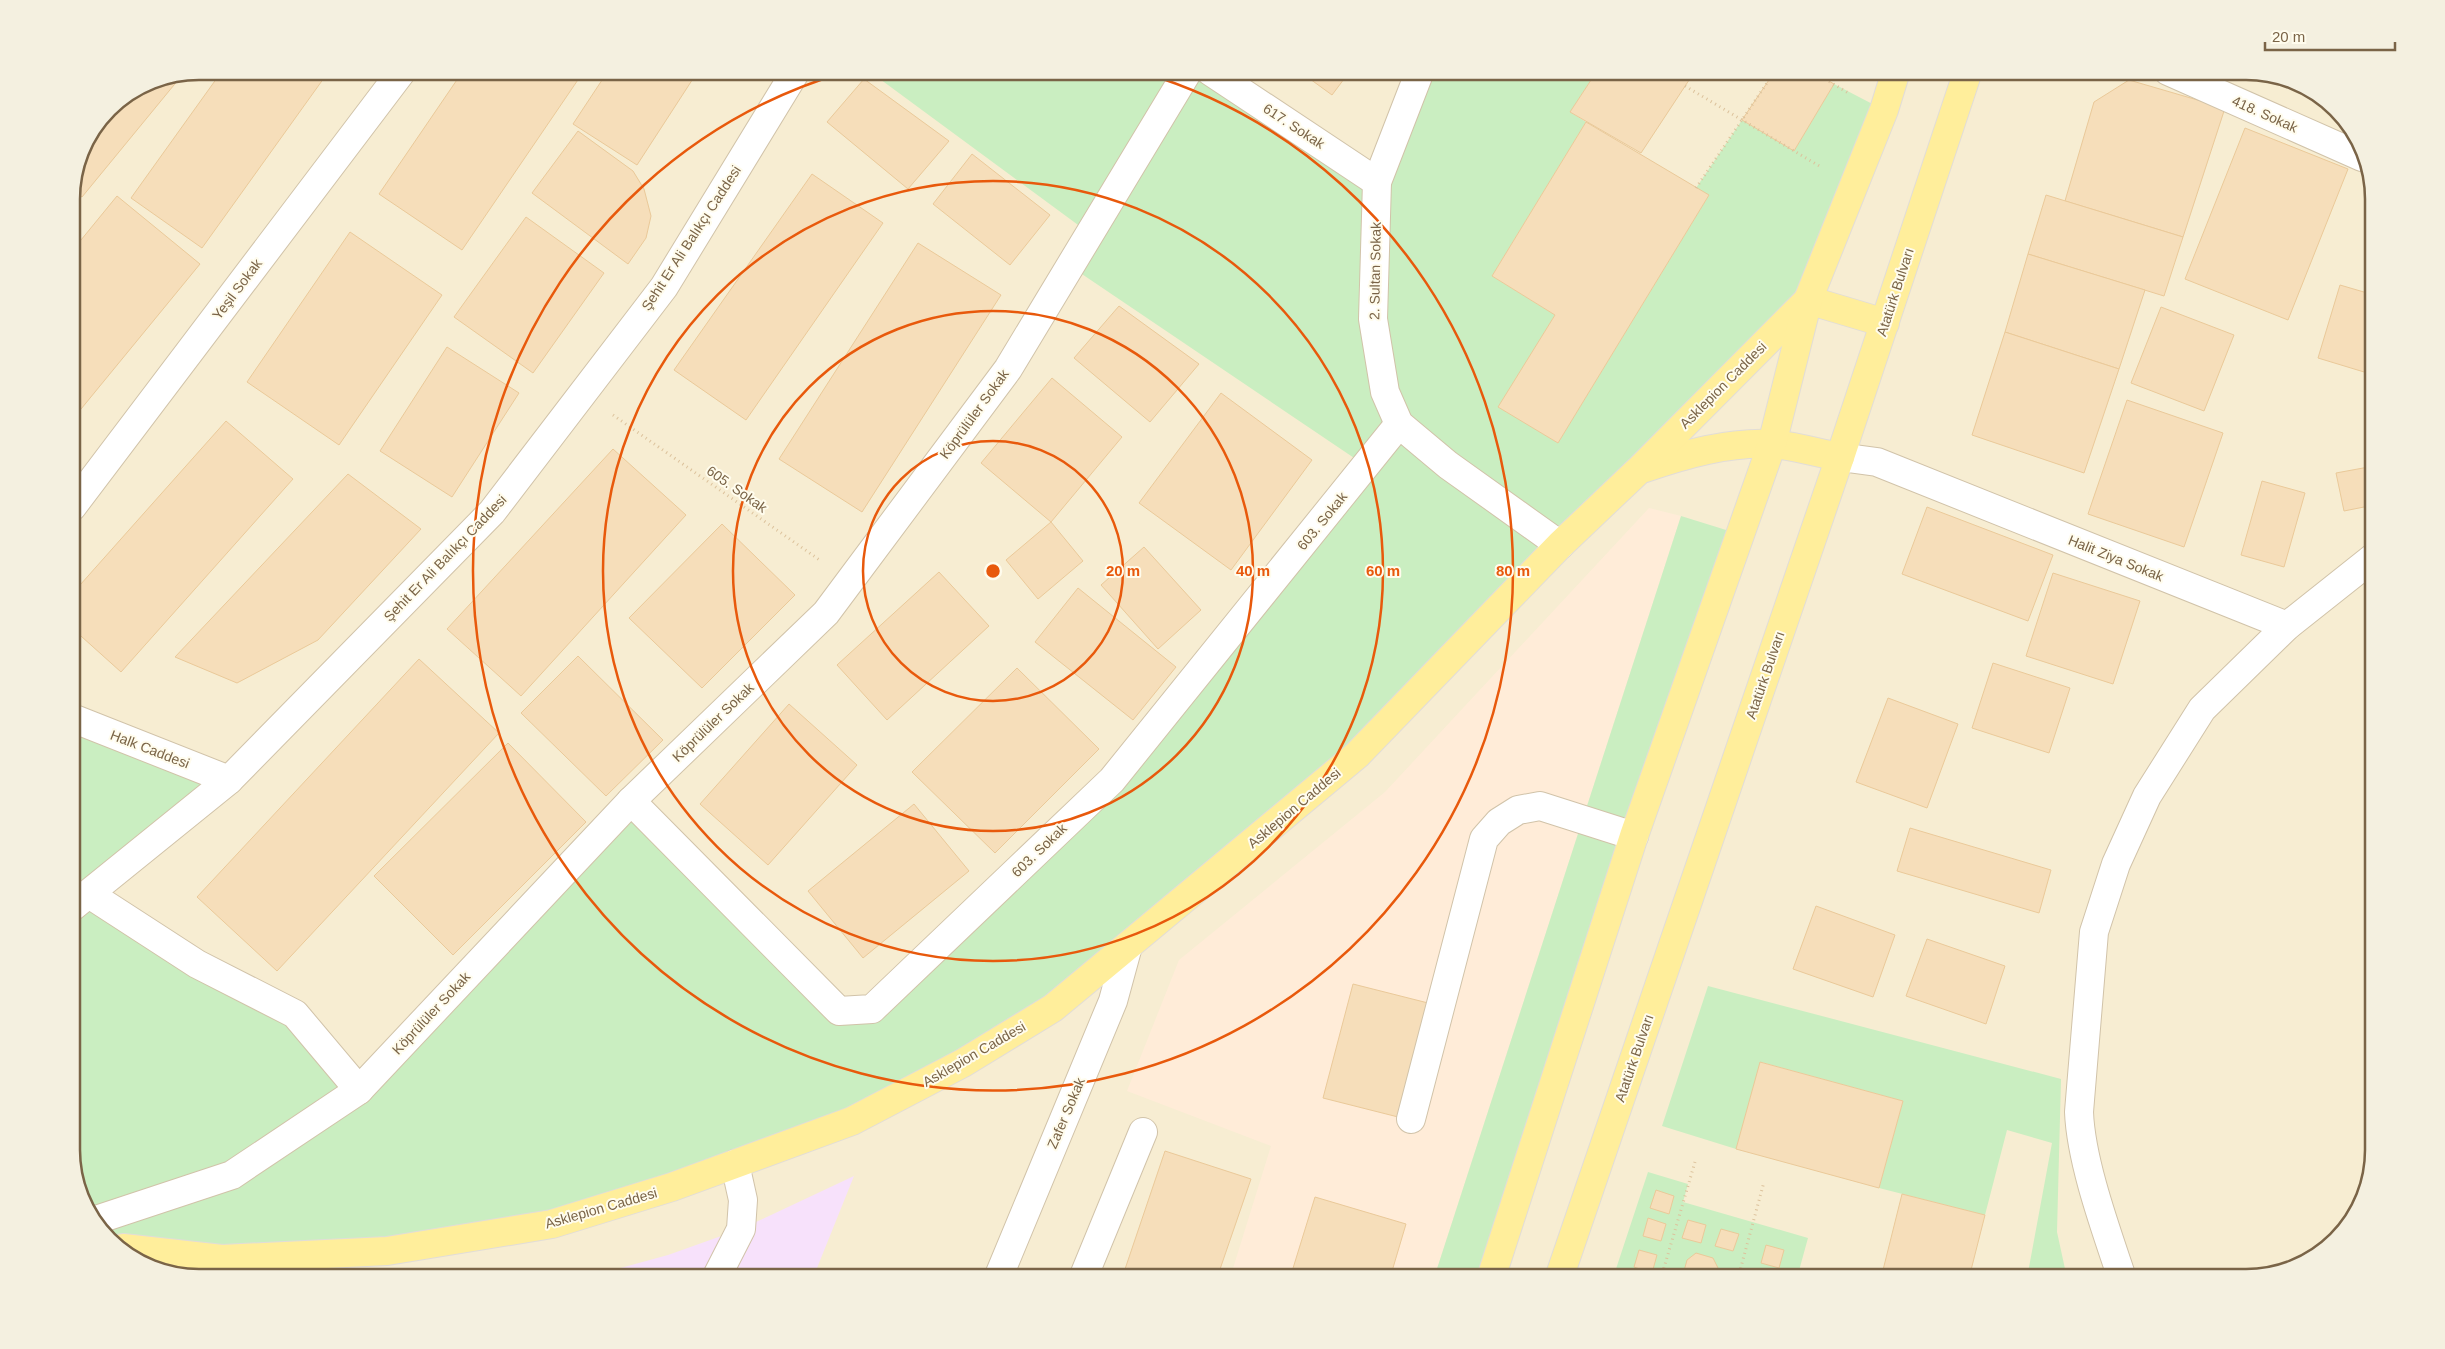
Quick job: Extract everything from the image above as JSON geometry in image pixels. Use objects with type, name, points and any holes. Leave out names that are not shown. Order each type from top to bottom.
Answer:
[{"type":"main road","points":[[1494,1269],[1634,836],[1772,444],[1808,300],[1880,119],[1893,80]]},
{"type":"main road","name":"Atatürk Bulvarı","points":[[1562,1269],[1840,457],[1965,80]]},
{"type":"main road","points":[[1808,300],[1885,323]]},
{"type":"main road","name":"Asklepion Caddesi","points":[[133,1249],[222,1259],[387,1251],[552,1224],[672,1187],[852,1121],[963,1063],[1053,1008],[1357,755],[1560,545],[1639,470],[1808,300]]},
{"type":"main road","name":"Asklepion Caddesi","points":[[1639,470],[1683,455],[1718,446],[1772,444],[1840,457]]},
{"type":"street","name":"Yeşil Sokak","points":[[80,496],[395,80]]},
{"type":"street","name":"Şehit Er Ali Balıkçı Caddesi","points":[[80,901],[228,780],[492,512],[664,287],[790,80]]},
{"type":"street","name":"Köprülüler Sokak","points":[[102,1218],[232,1175],[359,1090],[631,801],[826,613],[1008,369],[1183,80]]},
{"type":"street","name":"617. Sokak","points":[[1224,80],[1377,182]]},
{"type":"street","name":"2. Sultan Sokak","points":[[1417,80],[1377,182],[1373,319],[1384,392],[1400,424],[1448,465],[1560,545]]},
{"type":"street","name":"418. Sokak","points":[[2188,80],[2356,155]]},
{"type":"street","name":"603. Sokak","points":[[631,801],[840,1011],[872,1009],[1112,780],[1400,424]]},
{"type":"street","name":"Halit Ziya Sokak","points":[[1840,457],[1877,462],[2287,626]]},
{"type":"street","points":[[2119,1269],[2080,1133],[2079,1112],[2094,932],[2116,864],[2147,796],[2202,709],[2287,626],[2365,564]]},
{"type":"street","name":"Halk Caddesi","points":[[80,721],[228,780]]},
{"type":"street","points":[[1411,1119],[1484,838],[1499,822],[1518,810],[1540,806],[1634,836]]},
{"type":"street","points":[[80,901],[295,1014],[359,1090]]},
{"type":"street","name":"Zafer Sokak","points":[[1002,1269],[1113,1001],[1128,946]]},
{"type":"street","points":[[1087,1269],[1143,1132]]},
{"type":"street","points":[[721,1269],[742,1229],[743,1200],[735,1164]]},
{"type":"path","points":[[1696,188],[1769,80]]},
{"type":"path","points":[[1827,80],[1850,94]]},
{"type":"path","points":[[1685,86],[1824,169]]},
{"type":"path","name":"605. Sokak","points":[[612,414],[850,581]]},
{"type":"path","points":[[1664,1269],[1695,1162]]},
{"type":"path","points":[[1740,1269],[1764,1182]]},
{"type":"shaded area","points":[[2246,80],[2277,84],[2299,92],[2324,110],[2345,133],[2359,161],[2365,191],[2365,1150],[2361,1181],[2353,1203],[2335,1228],[2312,1249],[2284,1263],[2269,1267],[2246,1269],[199,1269],[176,1267],[146,1257],[121,1239],[100,1216],[86,1188],[80,1158],[80,191],[84,168],[92,146],[115,115],[133,100],[153,89],[183,81]]},
{"type":"shaded area","points":[[1649,508],[1681,516],[1437,1269],[1233,1269],[1271,1146],[1127,1091],[1179,960],[1385,792]]},
{"type":"shaded area","points":[[854,1176],[817,1269],[617,1269],[668,1255],[741,1229]]},
{"type":"green space","points":[[881,80],[1224,80],[1377,182],[1417,80],[1591,80],[1570,112],[1586,122],[1492,276],[1555,315],[1499,407],[1558,443],[1709,195],[1696,188],[1742,120],[1794,151],[1834,84],[1884,110],[1808,300],[1357,755],[963,1063],[672,1187],[387,1251],[132,1248],[121,1239],[100,1216],[92,1203],[82,1173],[80,1158],[80,721],[229,780],[89,894],[295,1014],[359,1090],[631,801],[839,1011],[872,1009],[1112,780],[1366,466],[1070,266],[1089,233]]},
{"type":"green space","points":[[1681,516],[1739,534],[1494,1269],[1437,1269]]},
{"type":"green space","points":[[1708,986],[2061,1079],[2057,1232],[2065,1269],[2029,1269],[2052,1143],[2007,1130],[1985,1215],[1879,1188],[1903,1101],[1761,1062],[1736,1149],[1662,1126]]},
{"type":"green space","points":[[1648,1172],[1688,1184],[1683,1202],[1808,1238],[1799,1269],[1616,1269]]},
{"type":"building","points":[[216,80],[323,80],[202,248],[131,198]]},
{"type":"building","points":[[457,80],[578,80],[462,250],[379,194]]},
{"type":"building","points":[[602,80],[692,80],[637,165],[573,124]]},
{"type":"building","points":[[863,80],[865,80],[949,141],[908,189],[827,122]]},
{"type":"building","points":[[1311,80],[1343,80],[1332,95]]},
{"type":"building","points":[[1591,80],[1689,80],[1641,153],[1570,112]]},
{"type":"building","points":[[1769,80],[1827,80],[1834,84],[1794,151],[1742,120]]},
{"type":"building","points":[[2129,80],[2225,108],[2183,237],[2065,201],[2094,102]]},
{"type":"building","points":[[176,82],[82,197],[80,191],[84,168],[92,146],[100,133],[115,115],[133,100],[153,89]]},
{"type":"building","points":[[1586,122],[1709,195],[1558,443],[1498,407],[1555,315],[1492,276]]},
{"type":"building","points":[[2245,128],[2348,169],[2288,320],[2185,279]]},
{"type":"building","points":[[578,131],[633,171],[644,189],[651,216],[646,238],[628,264],[532,193]]},
{"type":"building","points":[[972,154],[1050,215],[1010,265],[933,204]]},
{"type":"building","points":[[812,174],[883,223],[746,420],[674,370]]},
{"type":"building","points":[[2046,195],[2183,237],[2164,296],[2028,254]]},
{"type":"building","points":[[117,196],[200,264],[80,410],[80,241]]},
{"type":"building","points":[[526,217],[604,273],[533,373],[454,317]]},
{"type":"building","points":[[350,232],[442,295],[339,445],[247,382]]},
{"type":"building","points":[[918,243],[1001,295],[862,512],[779,459]]},
{"type":"building","points":[[2028,254],[2145,290],[2119,369],[2005,332]]},
{"type":"building","points":[[2340,285],[2365,292],[2365,372],[2318,358]]},
{"type":"building","points":[[1119,306],[1199,364],[1150,422],[1074,358]]},
{"type":"building","points":[[2161,307],[2234,335],[2204,411],[2131,383]]},
{"type":"building","points":[[2005,332],[2119,369],[2084,473],[1972,435]]},
{"type":"building","points":[[447,347],[519,393],[452,497],[380,451]]},
{"type":"building","points":[[1052,378],[1122,437],[1051,522],[981,463]]},
{"type":"building","points":[[1221,393],[1312,460],[1231,570],[1139,503]]},
{"type":"building","points":[[2127,400],[2223,433],[2184,547],[2088,514]]},
{"type":"building","points":[[226,421],[293,479],[121,672],[80,635],[80,585]]},
{"type":"building","points":[[613,449],[686,515],[521,696],[447,629]]},
{"type":"building","points":[[2365,468],[2365,507],[2344,511],[2336,473]]},
{"type":"building","points":[[348,474],[421,529],[318,640],[237,683],[175,657]]},
{"type":"building","points":[[2262,481],[2305,493],[2284,567],[2241,555]]},
{"type":"building","points":[[1927,507],[2053,555],[2028,621],[1902,574]]},
{"type":"building","points":[[1051,522],[1083,561],[1038,599],[1006,560]]},
{"type":"building","points":[[722,524],[795,595],[702,688],[629,618]]},
{"type":"building","points":[[1144,547],[1201,610],[1158,649],[1101,585]]},
{"type":"building","points":[[939,572],[989,626],[887,720],[837,665]]},
{"type":"building","points":[[2053,573],[2140,601],[2113,684],[2026,656]]},
{"type":"building","points":[[1078,588],[1176,667],[1133,720],[1035,642]]},
{"type":"building","points":[[578,656],[663,740],[606,796],[521,713]]},
{"type":"building","points":[[419,659],[499,733],[277,971],[197,897]]},
{"type":"building","points":[[1993,663],[2070,688],[2049,753],[1972,728]]},
{"type":"building","points":[[1017,668],[1099,749],[995,853],[912,772]]},
{"type":"building","points":[[1888,698],[1958,724],[1927,808],[1856,782]]},
{"type":"building","points":[[789,704],[857,765],[768,865],[700,804]]},
{"type":"building","points":[[508,743],[586,822],[453,955],[374,876]]},
{"type":"building","points":[[914,804],[969,871],[863,958],[808,891]]},
{"type":"building","points":[[1910,828],[2051,870],[2039,913],[1897,871]]},
{"type":"building","points":[[1816,906],[1895,935],[1873,997],[1793,969]]},
{"type":"building","points":[[1927,939],[2005,966],[1986,1024],[1906,996]]},
{"type":"building","points":[[1353,984],[1436,1005],[1406,1119],[1323,1098]]},
{"type":"building","points":[[1760,1062],[1903,1101],[1879,1188],[1736,1149]]},
{"type":"building","points":[[1165,1151],[1251,1179],[1220,1269],[1125,1269]]},
{"type":"building","points":[[1656,1190],[1674,1196],[1669,1214],[1650,1208]]},
{"type":"building","points":[[1902,1194],[1985,1215],[1971,1269],[1883,1269]]},
{"type":"building","points":[[1315,1197],[1406,1224],[1393,1269],[1293,1269]]},
{"type":"building","points":[[1648,1218],[1666,1224],[1661,1241],[1643,1236]]},
{"type":"building","points":[[1688,1220],[1706,1225],[1701,1243],[1682,1238]]},
{"type":"building","points":[[1721,1229],[1739,1234],[1733,1251],[1715,1246]]},
{"type":"building","points":[[1766,1245],[1784,1250],[1779,1268],[1761,1263]]},
{"type":"building","points":[[1639,1250],[1657,1255],[1653,1269],[1634,1267]]},
{"type":"building","points":[[1696,1253],[1713,1258],[1718,1268],[1685,1269],[1687,1260]]}]
